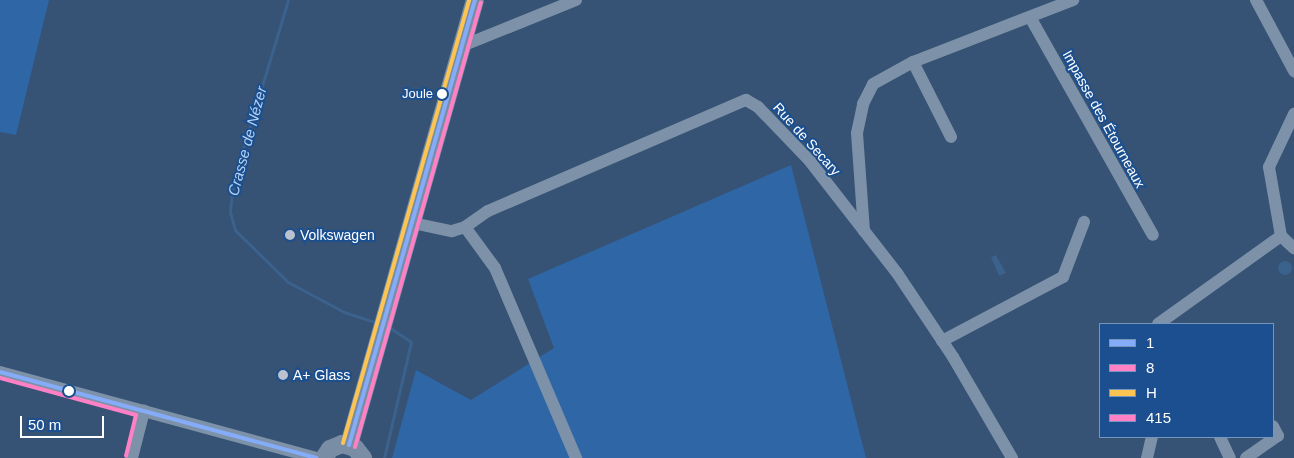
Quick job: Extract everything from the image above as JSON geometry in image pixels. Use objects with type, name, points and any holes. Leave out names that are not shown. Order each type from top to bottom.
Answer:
[{"type":"street","points":[[349,445],[475,0]]},
{"type":"street","points":[[462,46],[576,0]]},
{"type":"street","points":[[864,231],[857,134],[863,104],[874,84],[913,62],[1073,0]]},
{"type":"street","points":[[1256,0],[1294,71]]},
{"type":"street","name":"Impasse des Étourneaux","points":[[1030,17],[1153,235]]},
{"type":"street","points":[[913,62],[950,137]]},
{"type":"street","name":"Rue de Secary","points":[[465,227],[488,211],[746,100],[758,107],[809,160],[864,231],[942,342],[1012,458]]},
{"type":"street","points":[[1294,114],[1269,167],[1280,236],[1294,248]]},
{"type":"street","points":[[942,342],[1063,277],[1084,222]]},
{"type":"street","points":[[413,223],[452,231],[465,227],[496,268],[576,458]]},
{"type":"street","points":[[1159,323],[1280,236]]},
{"type":"street","points":[[0,372],[317,458]]},
{"type":"street","points":[[132,458],[144,411]]},
{"type":"street","points":[[1246,458],[1278,436],[1274,428]]},
{"type":"street","points":[[1147,458],[1152,438]]},
{"type":"street","points":[[1220,438],[1230,458]]},
{"type":"street","points":[[324,458],[336,446],[349,445],[363,458]]},
{"type":"shaded area","points":[[0,0],[49,0],[16,135],[0,132]]},
{"type":"shaded area","points":[[791,165],[866,458],[392,458],[416,370],[471,400],[554,348],[528,279]]},
{"type":"shaded area","points":[[996,255],[1006,273],[999,276],[991,257]]},
{"type":"shaded area","points":[[1285,261],[1290,263],[1292,268],[1290,273],[1285,275],[1280,273],[1278,268],[1280,263]]},
{"type":"waterway","name":"Crasse de Nézer","points":[[288,0],[233,182],[230,212],[235,230],[288,282],[344,312],[378,323]]},
{"type":"waterway","name":"Crasse de Nézer","points":[[384,458],[411,342],[390,328]]},
{"type":"transit line","name":"H","points":[[343,443],[469,0]]},
{"type":"transit line","name":"1","points":[[349,445],[475,0]]},
{"type":"transit line","name":"8","points":[[355,447],[481,2]]},
{"type":"transit line","name":"1","points":[[0,372],[317,458]]},
{"type":"transit line","name":"415","points":[[0,378],[136,415],[126,456]]},
{"type":"place","name":"Joule","points":[[442,94]]},
{"type":"place","name":"Volkswagen","points":[[290,235]]},
{"type":"place","name":"A+ Glass","points":[[283,375]]}]
